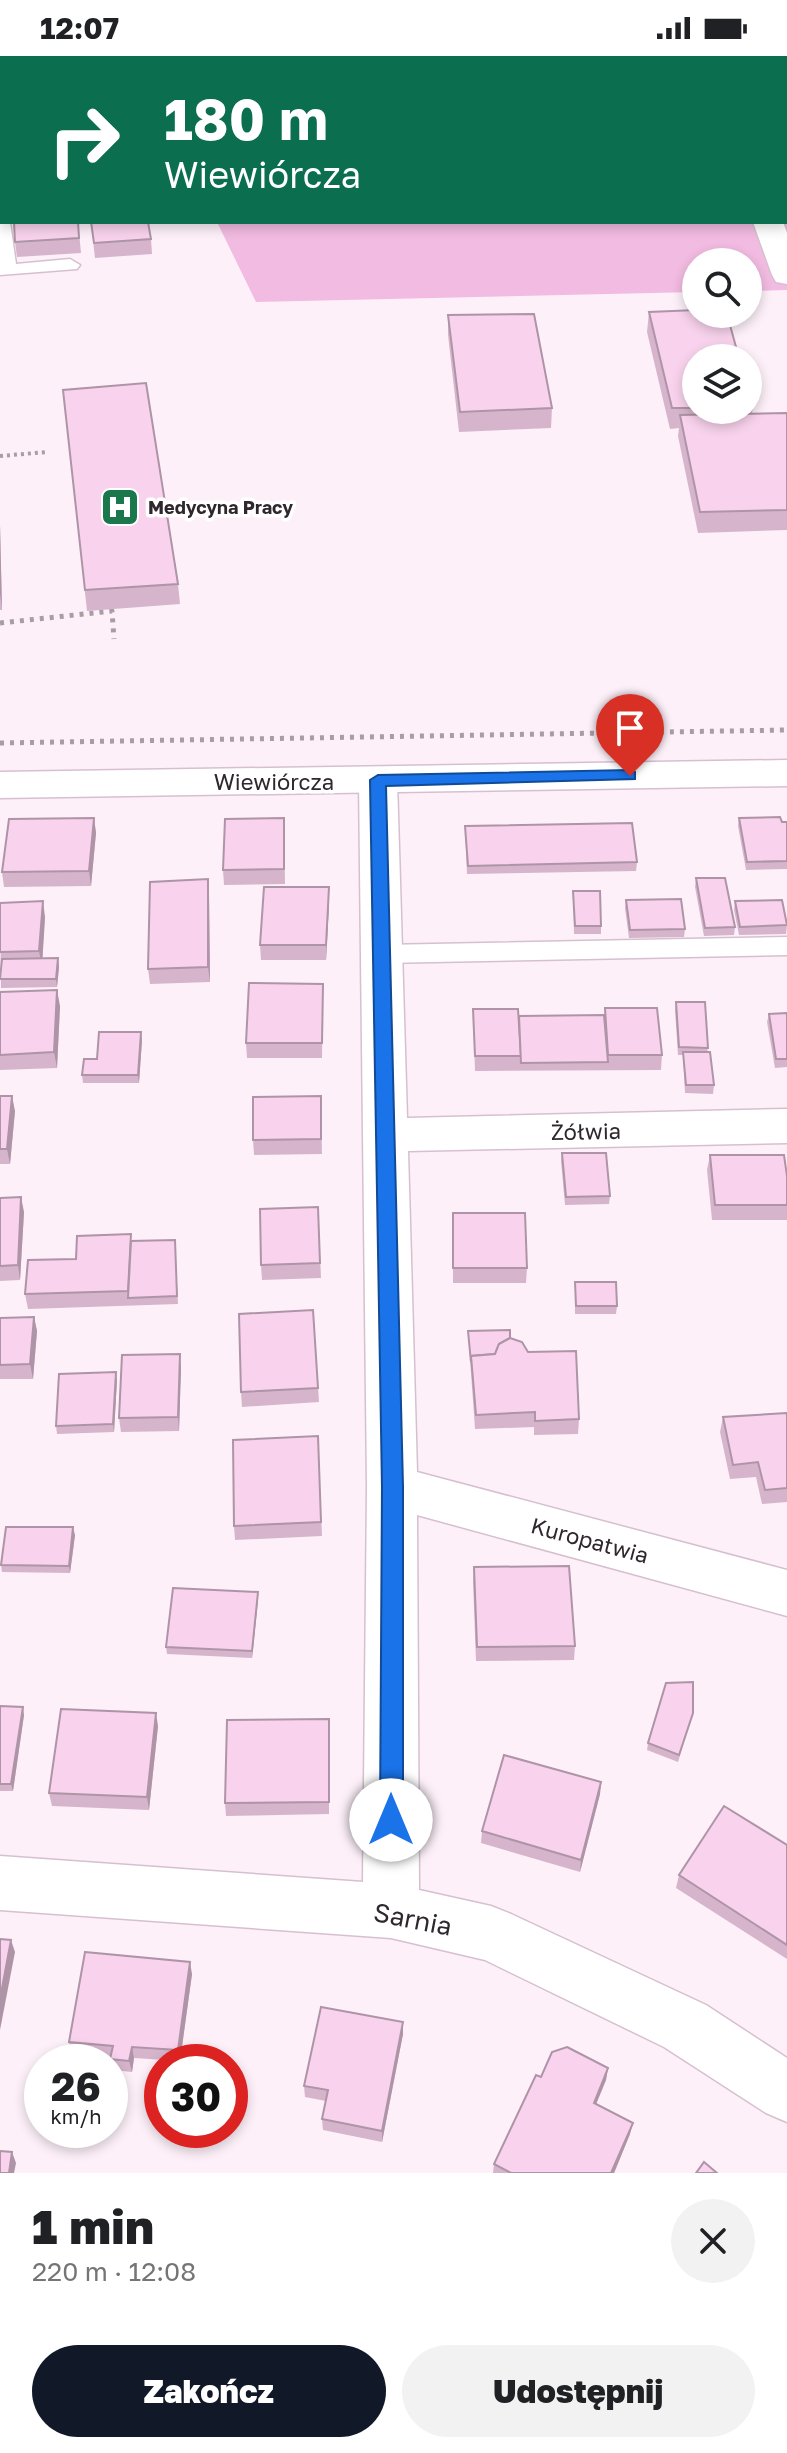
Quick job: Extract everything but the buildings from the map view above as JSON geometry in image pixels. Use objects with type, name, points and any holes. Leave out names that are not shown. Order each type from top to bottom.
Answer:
[{"type":"street","points":[[769,224],[787,275]]},
{"type":"street","name":"Wiewiórcza","points":[[0,785],[787,773]]},
{"type":"street","points":[[378,780],[392,1487],[391,1911]]},
{"type":"street","name":"Żółwia","points":[[385,1135],[787,1126]]},
{"type":"street","name":"Kuropatwia","points":[[392,1487],[787,1593]]},
{"type":"street","name":"Sarnia","points":[[0,1883],[391,1911],[491,1934],[685,2026],[787,2092]]},
{"type":"lane","points":[[1,224],[7,271],[70,265]]},
{"type":"lane","points":[[382,954],[787,946]]},
{"type":"path","points":[[0,456],[47,452]]},
{"type":"path","points":[[0,623],[112,611],[114,639]]},
{"type":"path","points":[[0,743],[787,730]]},
{"type":"shaded area","points":[[218,224],[787,224],[787,290],[762,291],[762,248],[682,248],[682,292],[256,302]]},
{"type":"place","name":"Medycyna Pracy","points":[[120,507]]},
{"type":"route","points":[[391,1820],[392,1487],[378,780],[630,776]]}]
